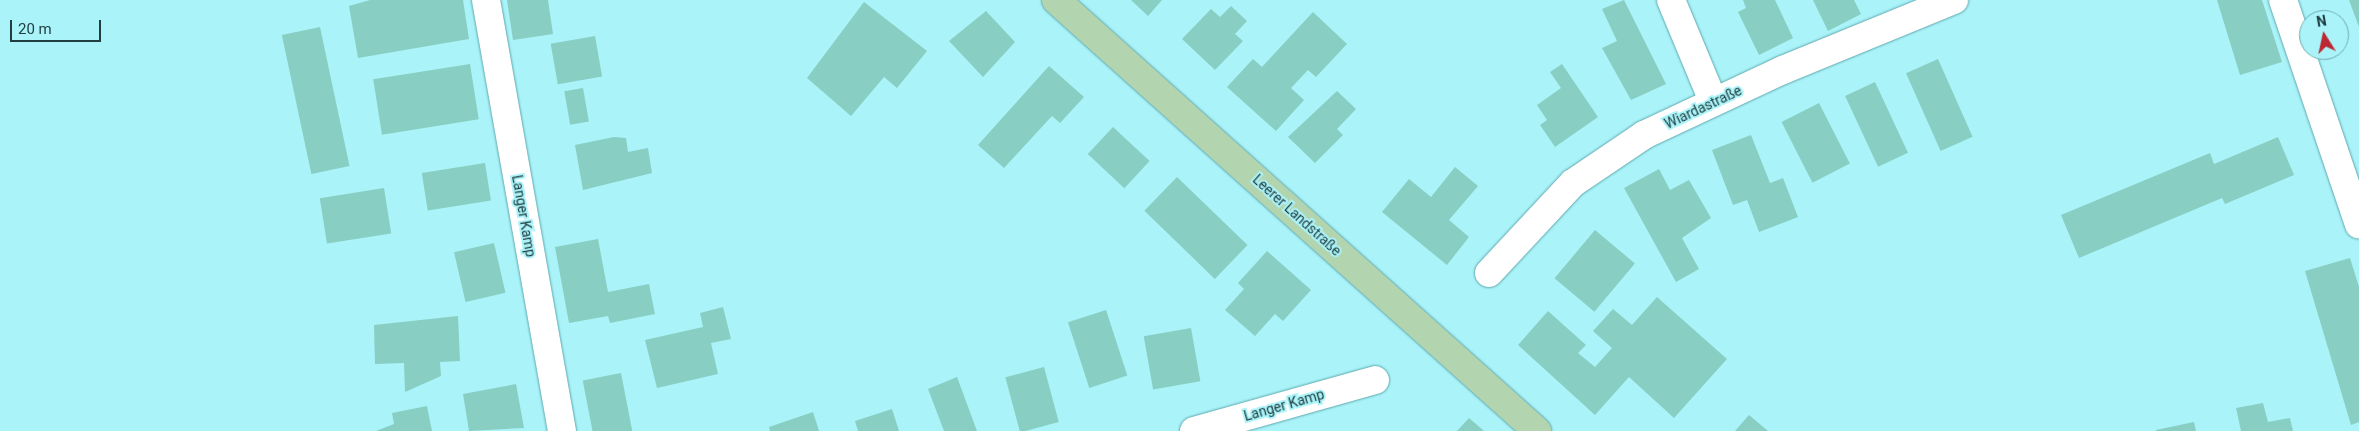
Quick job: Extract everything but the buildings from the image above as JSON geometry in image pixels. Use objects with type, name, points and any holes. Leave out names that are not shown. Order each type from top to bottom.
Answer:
[{"type":"main road","name":"Leerer Landstraße","points":[[1056,0],[1537,431]]},
{"type":"street","name":"Langer Kamp","points":[[486,0],[562,431]]},
{"type":"street","points":[[1670,0],[1713,101]]},
{"type":"street","name":"Wiardastraße","points":[[1489,273],[1573,183],[1644,135],[1713,101],[1954,0]]},
{"type":"street","points":[[2284,0],[2359,224]]},
{"type":"street","name":"Langer Kamp","points":[[1194,431],[1375,380]]}]
